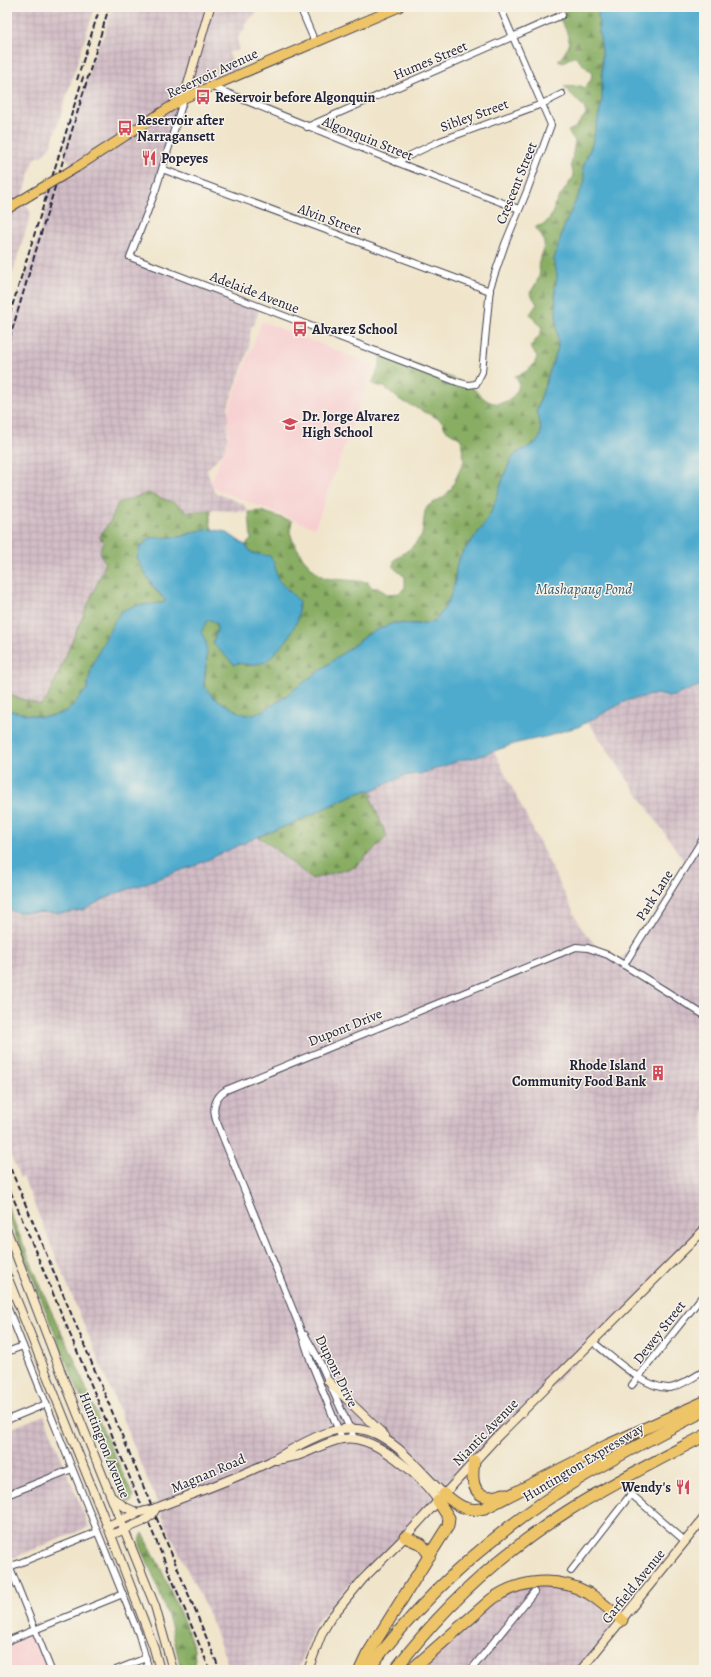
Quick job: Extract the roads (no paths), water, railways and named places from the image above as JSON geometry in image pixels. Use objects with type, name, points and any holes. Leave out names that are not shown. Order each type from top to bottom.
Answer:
[{"type":"highway","points":[[441,1498],[460,1507],[474,1510],[489,1506],[525,1486],[640,1430],[704,1402]]},
{"type":"highway","name":"Huntington Expressway","points":[[368,1670],[399,1630],[435,1591],[470,1558],[511,1524],[578,1479],[704,1411]]},
{"type":"highway","points":[[395,1670],[424,1635],[461,1596],[522,1543],[588,1498],[704,1436]]},
{"type":"highway","points":[[474,1461],[472,1481],[475,1489],[482,1494],[491,1497],[498,1496],[525,1486]]},
{"type":"highway","points":[[360,1670],[367,1656],[446,1529],[449,1521],[441,1498]]},
{"type":"highway","points":[[406,1537],[421,1544],[430,1555]]},
{"type":"highway","points":[[411,1670],[492,1599],[505,1591],[525,1584],[540,1582],[557,1583],[580,1589],[598,1600],[622,1620]]},
{"type":"main road","name":"Reservoir Avenue","points":[[7,209],[77,167],[184,98],[315,42],[387,9],[399,7]]},
{"type":"street","points":[[162,168],[210,7]]},
{"type":"street","points":[[300,7],[315,42]]},
{"type":"street","name":"Crescent Street","points":[[480,376],[487,339],[490,291],[504,244],[551,125],[500,7]]},
{"type":"street","name":"Humes Street","points":[[307,127],[562,15]]},
{"type":"street","name":"Algonquin Street","points":[[210,86],[307,127],[519,209]]},
{"type":"street","name":"Sibley Street","points":[[396,162],[440,141],[542,104],[562,94]]},
{"type":"street","name":"Adelaide Avenue","points":[[162,168],[130,258],[458,382],[468,385],[476,384],[480,376]]},
{"type":"street","name":"Alvin Street","points":[[162,168],[490,291]]},
{"type":"street","name":"Park Lane","points":[[624,965],[704,837]]},
{"type":"street","name":"Dupont Drive","points":[[354,1438],[328,1381],[299,1325],[216,1120],[214,1106],[219,1095],[226,1090],[566,950],[582,947],[595,949],[608,955],[704,1015]]},
{"type":"street","name":"Huntington Avenue","points":[[7,1231],[158,1612],[173,1670]]},
{"type":"street","name":"Niantic Avenue","points":[[308,1670],[322,1633],[338,1607],[363,1579],[406,1537],[474,1461],[703,1232]]},
{"type":"street","name":"Huntington Avenue","points":[[7,1276],[111,1535],[153,1646],[160,1670]]},
{"type":"street","name":"Dewey Street","points":[[632,1385],[704,1294]]},
{"type":"street","points":[[7,1306],[123,1594],[149,1670]]},
{"type":"street","name":"Dupont Drive","points":[[299,1325],[310,1362],[342,1439]]},
{"type":"street","points":[[593,1342],[639,1377],[659,1386],[670,1388],[704,1371]]},
{"type":"street","points":[[7,1352],[23,1346]]},
{"type":"street","points":[[328,1381],[396,1447]]},
{"type":"street","points":[[7,1420],[46,1404]]},
{"type":"street","name":"Dupont Drive","points":[[338,1430],[350,1429],[369,1431],[396,1447],[441,1498]]},
{"type":"street","name":"Magnan Road","points":[[269,1462],[294,1447],[338,1430]]},
{"type":"street","name":"Magnan Road","points":[[107,1526],[156,1508],[269,1462],[297,1455],[342,1439],[354,1438],[367,1442],[394,1457],[430,1491],[441,1498]]},
{"type":"street","points":[[7,1495],[72,1469]]},
{"type":"street","points":[[571,1571],[630,1494],[685,1541]]},
{"type":"street","points":[[111,1496],[122,1505],[138,1514]]},
{"type":"street","name":"Magnan Road","points":[[111,1535],[142,1522],[152,1515],[156,1508]]},
{"type":"street","name":"Garfield Avenue","points":[[581,1670],[704,1518]]},
{"type":"street","points":[[8,1567],[97,1532]]},
{"type":"street","points":[[7,1560],[8,1567],[51,1670]]},
{"type":"street","points":[[471,1670],[534,1592]]},
{"type":"street","points":[[7,1641],[123,1594]]},
{"type":"street","points":[[116,1670],[146,1658]]},
{"type":"water","name":"Mashapaug Pond","points":[[598,7],[704,7],[704,679],[699,686],[674,696],[668,697],[658,694],[628,700],[578,727],[549,736],[517,743],[424,773],[404,776],[370,791],[368,790],[352,795],[299,821],[257,837],[196,865],[112,895],[83,910],[64,913],[16,912],[7,909],[7,710],[40,717],[53,716],[69,710],[87,689],[91,669],[97,655],[121,611],[134,606],[162,603],[166,601],[150,583],[152,584],[137,557],[140,547],[150,538],[180,537],[198,531],[212,529],[226,532],[245,545],[252,553],[270,556],[274,563],[278,580],[299,601],[298,619],[287,640],[266,662],[252,665],[237,663],[235,665],[213,644],[217,629],[216,623],[211,620],[207,620],[201,633],[206,644],[207,651],[204,686],[213,697],[240,713],[247,715],[261,712],[276,703],[370,633],[393,623],[418,624],[434,622],[443,609],[455,583],[457,564],[486,522],[495,503],[510,462],[515,455],[538,440],[541,434],[536,412],[558,347],[555,291],[557,275],[554,259],[565,224],[585,181],[583,167],[592,144],[602,102],[602,50],[599,32]]},
{"type":"railway","points":[[77,80],[100,7]]},
{"type":"railway","points":[[7,347],[109,7]]},
{"type":"railway","points":[[7,323],[84,74]]},
{"type":"railway","points":[[7,1160],[220,1670]]},
{"type":"railway","points":[[7,1183],[210,1670]]},
{"type":"place","name":"Reservoir before Algonquin","points":[[203,97]]},
{"type":"place","name":"Reservoir after Narragansett","points":[[125,128]]},
{"type":"place","name":"Popeyes","points":[[149,158]]},
{"type":"place","name":"Alvarez School","points":[[300,329]]},
{"type":"place","name":"Dr. Jorge Alvarez High School","points":[[290,424]]},
{"type":"place","name":"Rhode Island Community Food Bank","points":[[658,1073]]},
{"type":"place","name":"Wendy's","points":[[683,1487]]}]
